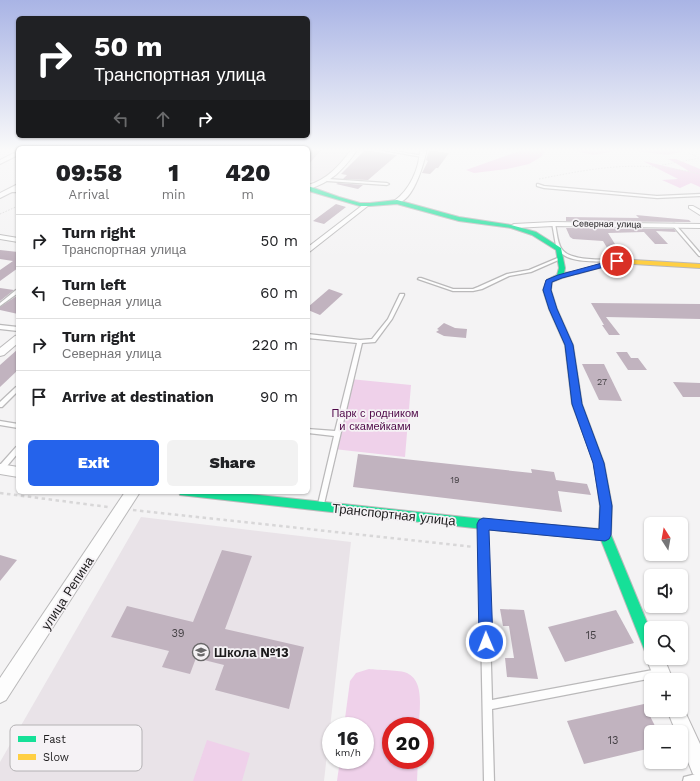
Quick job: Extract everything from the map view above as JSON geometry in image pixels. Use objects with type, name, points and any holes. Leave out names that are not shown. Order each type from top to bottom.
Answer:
[{"type":"street","points":[[310,188],[321,194],[366,205],[396,202],[404,197],[412,186]]},
{"type":"street","points":[[0,196],[16,187]]},
{"type":"street","name":"Северная улица","points":[[396,202],[458,219],[514,226],[553,224],[700,226]]},
{"type":"street","points":[[310,249],[366,205]]},
{"type":"street","points":[[691,207],[700,213]]},
{"type":"street","name":"Северная улица","points":[[514,226],[532,232],[546,239],[560,253]]},
{"type":"street","points":[[2,239],[16,239]]},
{"type":"street","points":[[560,253],[562,268],[560,276]]},
{"type":"street","points":[[644,632],[605,535],[606,506],[599,463],[577,404],[569,345],[553,309],[547,290],[548,281],[560,276],[617,261],[700,266]]},
{"type":"street","points":[[0,353],[16,340]]},
{"type":"street","points":[[0,470],[16,472]]},
{"type":"street","name":"улица Репина","points":[[0,694],[132,494]]},
{"type":"street","name":"Транспортная улица","points":[[204,494],[483,524],[605,535]]},
{"type":"street","points":[[679,717],[700,767]]},
{"type":"lane","points":[[542,186],[588,192],[656,197],[700,195]]},
{"type":"lane","points":[[10,190],[16,192]]},
{"type":"lane","points":[[553,224],[560,253],[565,256],[617,261]]},
{"type":"lane","points":[[674,226],[700,255]]},
{"type":"lane","points":[[420,279],[453,290],[473,290],[508,274],[530,271],[560,253]]},
{"type":"lane","points":[[0,305],[16,293]]},
{"type":"lane","points":[[310,336],[360,342],[373,341],[390,319],[402,295]]},
{"type":"lane","points":[[0,327],[16,329]]},
{"type":"lane","points":[[321,506],[360,342]]},
{"type":"lane","points":[[0,405],[16,390]]},
{"type":"lane","points":[[0,423],[16,426]]},
{"type":"lane","points":[[310,431],[337,434]]},
{"type":"lane","points":[[0,470],[16,451]]},
{"type":"lane","points":[[483,524],[489,781]]},
{"type":"lane","points":[[488,705],[660,670]]},
{"type":"lane","points":[[688,781],[700,778]]},
{"type":"path","points":[[0,214],[16,207]]},
{"type":"path","points":[[0,493],[122,509],[484,548]]},
{"type":"shaded area","name":"Школа №13","points":[[141,517],[351,542],[331,717],[322,717],[322,769],[325,769],[324,781],[0,781],[0,762],[10,745],[10,771],[142,771],[142,725],[21,725]]},
{"type":"green space","name":"Парк с родником и скамейками","points":[[350,379],[411,385],[405,457],[334,449]]},
{"type":"green space","points":[[369,669],[404,672],[413,677],[416,682],[420,696],[419,717],[382,717],[382,769],[418,769],[417,781],[337,781],[339,769],[374,769],[374,717],[345,717],[350,681],[356,673]]},
{"type":"green space","points":[[207,740],[250,753],[242,781],[193,781]]},
{"type":"building","points":[[347,186],[361,186],[358,189]]},
{"type":"building","points":[[336,204],[346,207],[324,224],[313,221]]},
{"type":"building","points":[[636,215],[689,220],[691,222],[566,221],[566,217],[639,218]]},
{"type":"building","points":[[566,228],[674,229],[676,232],[656,231],[668,244],[655,244],[644,232],[608,233],[620,252],[609,251],[603,241],[573,239],[570,237]]},
{"type":"building","points":[[0,250],[16,252],[16,269],[0,281],[0,270],[13,261],[0,259]]},
{"type":"building","points":[[0,288],[14,290],[0,301]]},
{"type":"building","points":[[329,289],[343,294],[320,315],[310,311],[310,305]]},
{"type":"building","points":[[16,296],[16,314],[0,310],[0,307]]},
{"type":"building","points":[[591,303],[700,304],[700,319],[606,317],[620,335],[609,335]]},
{"type":"building","points":[[444,323],[455,328],[467,329],[466,338],[444,336],[436,332],[439,330],[437,329]]},
{"type":"building","points":[[16,351],[16,372],[0,387],[0,365]]},
{"type":"building","points":[[616,352],[627,352],[631,358],[638,358],[647,370],[628,370]]},
{"type":"building","points":[[582,364],[604,364],[622,401],[599,400]]},
{"type":"building","points":[[673,382],[700,383],[700,397],[683,397]]},
{"type":"building","points":[[358,454],[532,473],[531,469],[554,472],[556,480],[587,484],[591,495],[558,491],[562,512],[353,487]]},
{"type":"building","points":[[222,550],[252,556],[225,629],[304,647],[289,709],[215,690],[224,665],[196,658],[190,674],[162,667],[169,651],[111,637],[127,606],[193,622]]},
{"type":"building","points":[[0,555],[17,560],[0,581]]},
{"type":"building","points":[[500,609],[524,610],[538,679],[507,677],[505,658],[514,658],[509,626],[503,626]]},
{"type":"building","points":[[616,610],[634,643],[565,662],[548,627]]},
{"type":"building","points":[[644,704],[644,717],[650,717],[654,725],[644,725],[644,750],[584,764],[567,721]]},
{"type":"traffic: fast","points":[[310,189],[353,203],[370,205],[397,202],[413,205],[459,219],[511,226],[522,229],[546,240],[559,249],[562,268],[560,276]]},
{"type":"traffic: fast","points":[[577,272],[560,276],[549,281],[547,290],[553,309],[569,345],[577,404],[599,463],[606,506],[605,535],[644,632]]},
{"type":"traffic: fast","points":[[203,494],[483,524],[605,535]]},
{"type":"traffic: slow","points":[[577,272],[617,261],[700,266]]},
{"type":"place","name":"Школа №13","points":[[201,652]]},
{"type":"route","points":[[486,642],[483,524],[605,535],[606,506],[599,463],[577,404],[572,377],[569,345],[553,309],[547,290],[548,281],[560,276],[617,261]]}]
